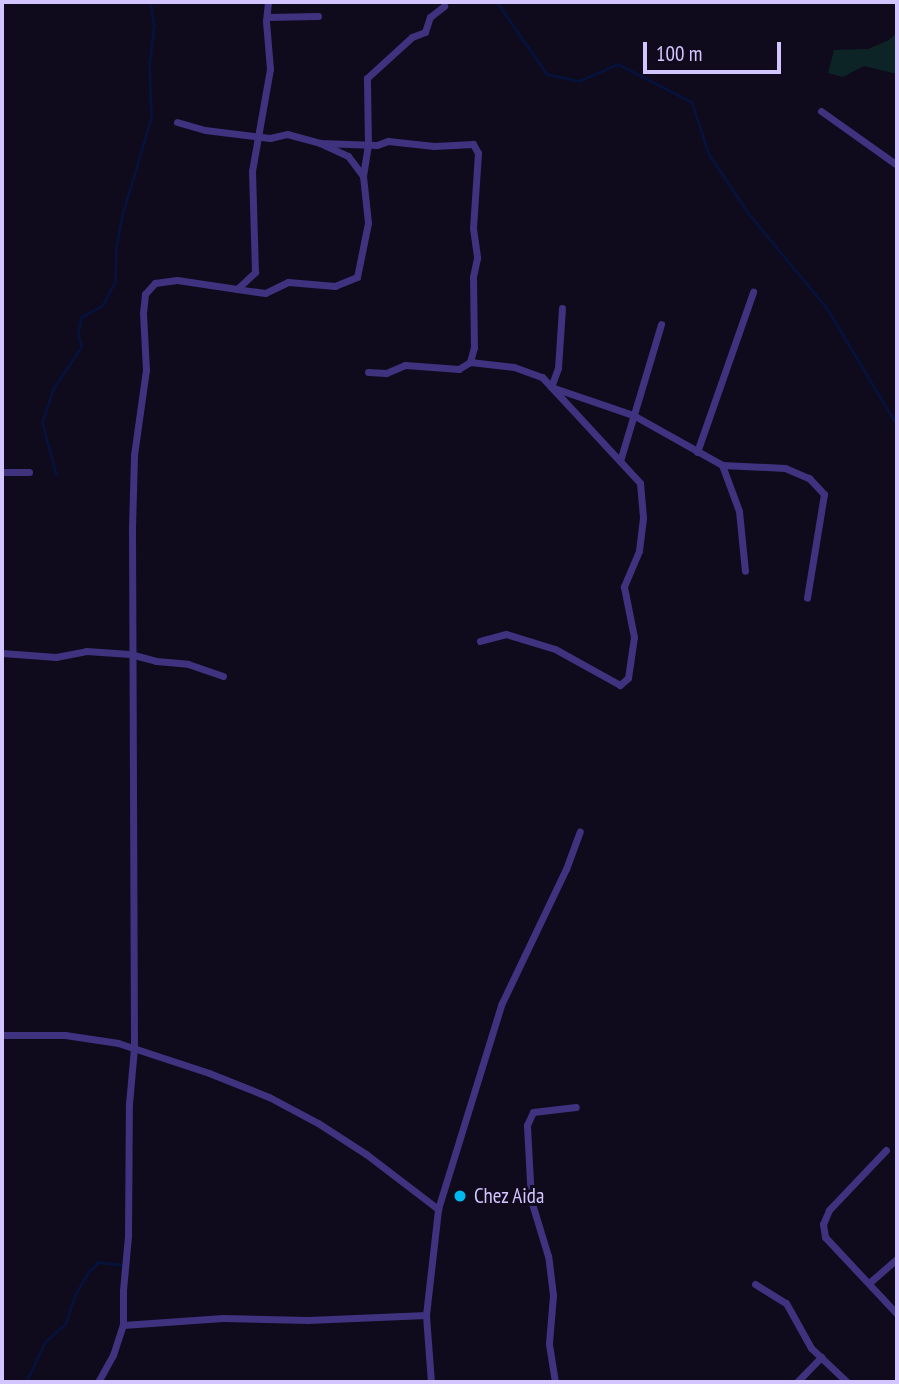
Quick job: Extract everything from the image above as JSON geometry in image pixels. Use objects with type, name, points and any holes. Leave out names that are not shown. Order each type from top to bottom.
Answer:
[{"type":"street","points":[[237,289],[255,272],[251,171],[270,68],[268,2]]},
{"type":"street","points":[[98,1382],[113,1355],[124,1325],[123,1290],[128,1236],[129,1104],[134,1048],[134,768],[130,654],[133,480],[146,370],[145,294],[155,283],[177,280],[265,293],[288,282],[335,286],[357,277],[368,223],[363,176],[368,145],[367,78],[412,37],[425,32],[430,17],[444,6]]},
{"type":"street","points":[[267,18],[318,16]]},
{"type":"street","points":[[821,111],[897,165]]},
{"type":"street","points":[[177,122],[205,130],[258,137],[287,134],[320,143],[348,156],[363,176]]},
{"type":"street","points":[[320,143],[368,145],[388,141],[434,146],[473,144],[478,153],[473,228],[477,258],[473,276],[474,347],[470,362]]},
{"type":"street","points":[[697,452],[753,292]]},
{"type":"street","points":[[551,387],[558,368],[562,308]]},
{"type":"street","points":[[620,461],[661,324]]},
{"type":"street","points":[[368,372],[386,373],[405,365],[459,369],[470,362],[514,368],[542,377],[640,483],[643,518],[639,551],[624,587],[634,637],[628,678],[621,685],[555,649],[506,634],[481,641]]},
{"type":"street","points":[[551,387],[632,415],[722,465],[785,468],[809,478],[824,494],[807,598]]},
{"type":"street","points":[[722,465],[739,511],[745,570]]},
{"type":"street","points":[[2,472],[29,472]]},
{"type":"street","points":[[2,653],[56,657],[86,651],[130,654],[156,661],[187,664],[223,676]]},
{"type":"street","points":[[431,1382],[426,1315],[438,1209],[501,1005],[566,869],[580,831]]},
{"type":"street","points":[[2,1035],[65,1035],[134,1048],[209,1073],[269,1097],[350,1143],[438,1209]]},
{"type":"street","points":[[555,1382],[549,1343],[553,1295],[548,1256],[531,1200],[527,1125],[533,1112],[576,1107]]},
{"type":"street","points":[[886,1150],[828,1210],[823,1224],[825,1237],[897,1314]]},
{"type":"street","points":[[869,1283],[897,1259]]},
{"type":"street","points":[[755,1284],[786,1303],[811,1348],[847,1382]]},
{"type":"street","points":[[124,1325],[223,1318],[294,1320],[426,1315]]},
{"type":"street","points":[[797,1382],[821,1357]]},
{"type":"green space","points":[[897,33],[897,74],[864,66],[843,77],[828,73],[834,50],[868,49],[889,40]]},
{"type":"waterway","points":[[56,475],[42,423],[53,389],[81,347],[78,334],[81,317],[102,306],[115,282],[116,247],[123,212],[151,118],[149,65],[154,27],[150,2]]},
{"type":"waterway","points":[[497,2],[547,74],[579,81],[618,64],[692,102],[709,154],[749,214],[827,308],[897,425]]},
{"type":"waterway","points":[[26,1382],[45,1342],[65,1324],[75,1295],[89,1271],[98,1262],[123,1265]]},
{"type":"place","name":"Chez Aida","points":[[460,1196]]}]
